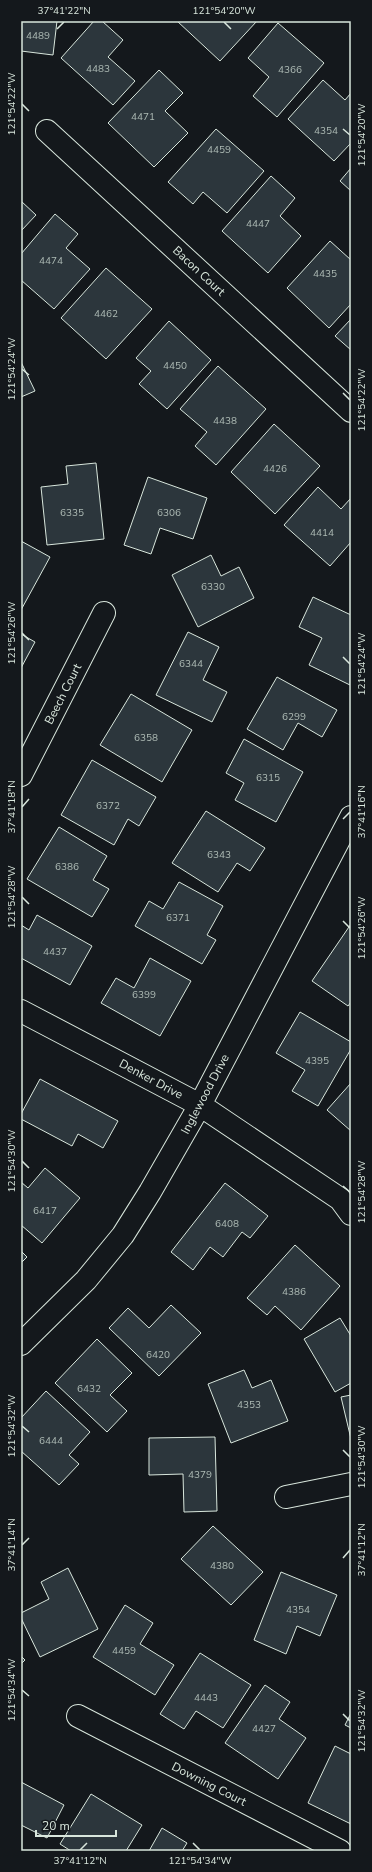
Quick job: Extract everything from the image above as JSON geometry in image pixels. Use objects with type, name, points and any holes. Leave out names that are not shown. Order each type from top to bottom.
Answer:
[{"type":"street","name":"Bacon Court","points":[[47,132],[351,410]]},
{"type":"street","name":"Beech Court","points":[[21,775],[104,613]]},
{"type":"street","name":"Inglewood Drive","points":[[21,1344],[86,1280],[123,1235],[150,1192],[200,1105],[351,818]]},
{"type":"street","name":"Denker Drive","points":[[21,1011],[200,1105],[340,1199],[351,1214]]},
{"type":"street","points":[[286,1497],[351,1484]]},
{"type":"street","name":"Downing Court","points":[[78,1716],[340,1851]]},
{"type":"building","points":[[21,21],[57,21],[53,55],[21,51]]},
{"type":"building","points":[[94,21],[102,21],[123,40],[108,57],[135,81],[113,105],[61,58]]},
{"type":"building","points":[[177,21],[257,21],[220,61]]},
{"type":"building","points":[[278,23],[324,63],[277,117],[253,96],[269,77],[248,58]]},
{"type":"building","points":[[159,70],[183,93],[165,111],[188,133],[154,167],[108,123]]},
{"type":"building","points":[[323,80],[345,100],[351,93],[351,143],[334,161],[288,119]]},
{"type":"building","points":[[216,129],[264,171],[227,213],[203,192],[193,204],[168,182]]},
{"type":"building","points":[[351,168],[351,191],[340,181]]},
{"type":"building","points":[[271,176],[295,198],[280,216],[301,236],[268,273],[222,231]]},
{"type":"building","points":[[21,201],[36,215],[21,231]]},
{"type":"building","points":[[55,214],[78,234],[66,248],[90,269],[54,309],[21,280],[21,254]]},
{"type":"building","points":[[330,241],[351,260],[351,304],[329,328],[287,288]]},
{"type":"building","points":[[106,268],[152,309],[106,359],[61,318]]},
{"type":"building","points":[[351,319],[351,350],[335,336]]},
{"type":"building","points":[[169,321],[211,360],[167,409],[139,384],[151,371],[136,358]]},
{"type":"building","points":[[21,362],[35,391],[21,397]]},
{"type":"building","points":[[218,366],[266,409],[216,465],[195,446],[207,432],[180,409]]},
{"type":"building","points":[[274,424],[320,466],[275,514],[231,472]]},
{"type":"building","points":[[96,463],[104,539],[47,545],[41,487],[68,484],[66,466]]},
{"type":"building","points":[[148,477],[207,498],[193,539],[160,528],[151,554],[124,545]]},
{"type":"building","points":[[318,487],[341,509],[351,498],[351,542],[330,566],[284,525]]},
{"type":"building","points":[[21,541],[50,557],[21,610]]},
{"type":"building","points":[[211,555],[221,576],[239,567],[254,598],[198,627],[172,575]]},
{"type":"building","points":[[313,597],[351,615],[350,685],[309,665],[322,638],[299,627]]},
{"type":"building","points":[[188,632],[219,647],[203,680],[227,692],[212,722],[156,695]]},
{"type":"building","points":[[21,634],[35,642],[21,668]]},
{"type":"building","points":[[277,677],[337,710],[322,737],[298,723],[283,750],[247,729]]},
{"type":"building","points":[[131,694],[192,730],[162,782],[100,745]]},
{"type":"building","points":[[244,739],[303,772],[276,822],[235,800],[244,783],[226,773]]},
{"type":"building","points":[[92,760],[156,797],[139,826],[128,819],[114,845],[61,815]]},
{"type":"building","points":[[206,811],[265,848],[250,871],[237,863],[218,892],[172,863]]},
{"type":"building","points":[[59,827],[107,856],[93,880],[109,889],[92,917],[27,879]]},
{"type":"building","points":[[179,882],[223,906],[207,935],[216,940],[202,964],[135,926],[149,901],[163,909]]},
{"type":"building","points":[[37,915],[92,946],[70,985],[21,958],[21,925],[29,930]]},
{"type":"building","points":[[351,924],[351,1002],[348,1006],[312,981]]},
{"type":"building","points":[[150,958],[191,981],[160,1036],[101,1003],[116,978],[134,988]]},
{"type":"building","points":[[300,1012],[351,1042],[351,1049],[318,1106],[292,1091],[305,1070],[276,1053]]},
{"type":"building","points":[[40,1079],[118,1121],[103,1148],[78,1134],[72,1146],[21,1119],[21,1114]]},
{"type":"building","points":[[351,1083],[351,1131],[327,1110]]},
{"type":"building","points":[[45,1168],[80,1198],[42,1243],[21,1225],[21,1182],[28,1188]]},
{"type":"building","points":[[225,1183],[268,1216],[250,1238],[242,1232],[223,1257],[210,1247],[193,1270],[171,1252]]},
{"type":"building","points":[[295,1245],[340,1286],[301,1330],[275,1306],[267,1315],[247,1298]]},
{"type":"building","points":[[21,1251],[27,1257],[21,1263]]},
{"type":"building","points":[[171,1305],[201,1333],[159,1376],[109,1328],[128,1308],[149,1328]]},
{"type":"building","points":[[340,1318],[351,1336],[351,1383],[335,1392],[304,1339]]},
{"type":"building","points":[[97,1339],[132,1373],[110,1395],[127,1411],[107,1432],[55,1383]]},
{"type":"building","points":[[244,1370],[252,1388],[271,1380],[288,1421],[231,1443],[208,1384]]},
{"type":"building","points":[[46,1391],[90,1432],[69,1455],[79,1464],[59,1485],[21,1451],[21,1418]]},
{"type":"building","points":[[351,1395],[351,1439],[341,1397]]},
{"type":"building","points":[[215,1437],[217,1511],[184,1512],[183,1474],[149,1475],[149,1438]]},
{"type":"building","points":[[213,1526],[263,1572],[231,1605],[181,1559]]},
{"type":"building","points":[[68,1568],[98,1629],[40,1657],[21,1618],[21,1613],[49,1599],[41,1582]]},
{"type":"building","points":[[281,1572],[337,1595],[320,1636],[297,1626],[286,1654],[254,1640]]},
{"type":"building","points":[[125,1605],[153,1623],[140,1644],[174,1665],[155,1695],[93,1657]]},
{"type":"building","points":[[200,1653],[251,1685],[223,1728],[196,1711],[184,1729],[160,1714]]},
{"type":"building","points":[[21,1656],[25,1660],[21,1664]]},
{"type":"building","points":[[265,1685],[290,1702],[279,1719],[306,1738],[278,1779],[225,1743]]},
{"type":"building","points":[[351,1713],[351,1728],[345,1725]]},
{"type":"building","points":[[335,1746],[351,1754],[351,1824],[308,1803]]},
{"type":"building","points":[[21,1782],[64,1805],[47,1838],[21,1825]]},
{"type":"building","points":[[91,1794],[142,1825],[126,1851],[71,1851],[60,1844]]},
{"type":"building","points":[[162,1828],[187,1843],[182,1851],[149,1851]]}]
